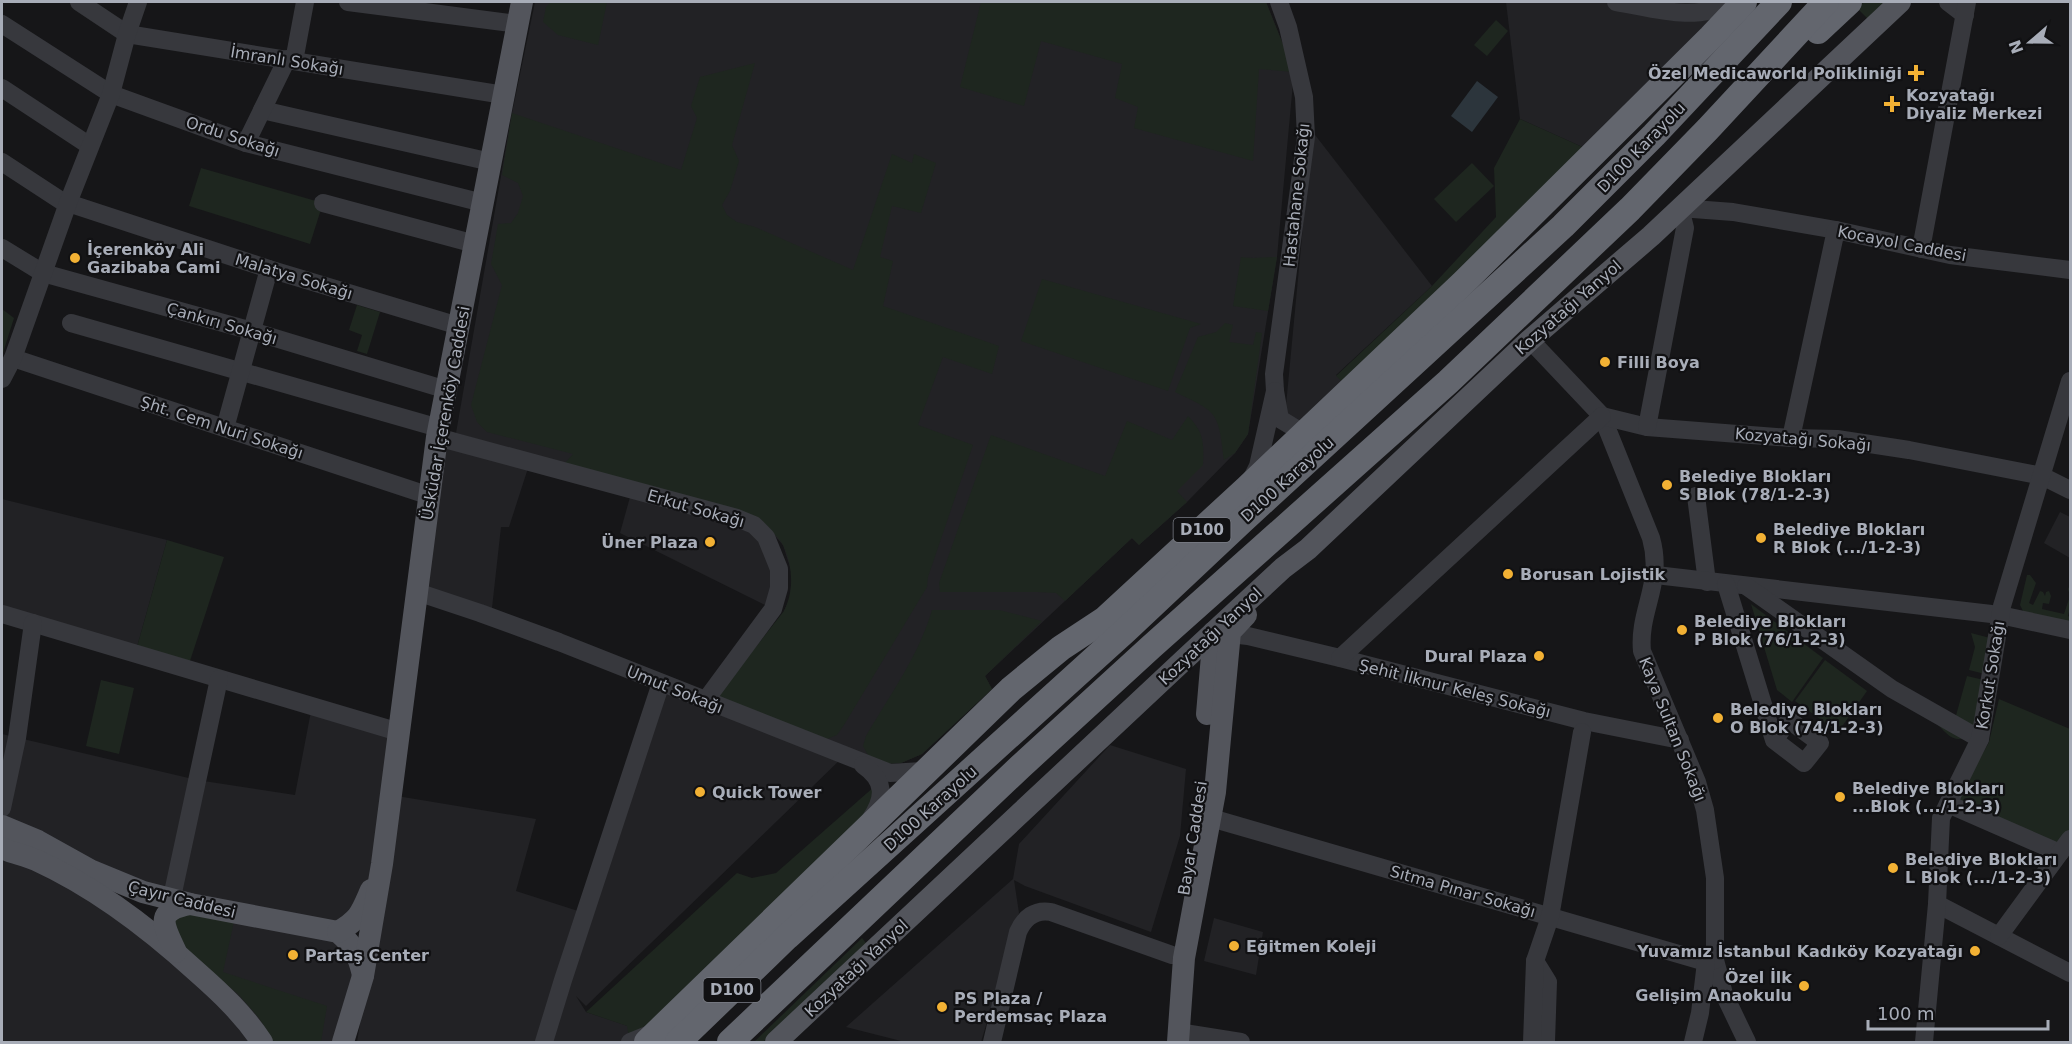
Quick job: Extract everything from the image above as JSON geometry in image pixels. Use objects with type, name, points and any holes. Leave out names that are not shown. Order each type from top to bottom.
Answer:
[{"type":"highway","name":"D100","points":[[661,1039],[860,835],[1011,689],[1061,648],[1105,620],[1247,488],[1462,284],[1744,2]]},
{"type":"highway","name":"D100 Karayolu","points":[[730,1042],[1020,767],[1448,382],[1630,209],[1826,2]]},
{"type":"highway","points":[[1708,129],[1849,2]]},
{"type":"highway","points":[[1462,284],[1527,231],[1640,129],[1701,70],[1773,8]]},
{"type":"highway","name":"D100 Karayolu","points":[[661,1039],[787,937],[1126,630],[1242,520],[1563,226],[1654,135],[1773,8]]},
{"type":"highway","points":[[787,937],[897,820],[1105,620]]},
{"type":"main road","name":"Üsküdar İçerenköy Caddesi","points":[[343,1042],[363,976],[382,864],[438,433],[522,2]]},
{"type":"main road","points":[[1714,176],[1900,2]]},
{"type":"main road","name":"Kozyatağı Yanyol","points":[[776,1042],[1222,633],[1283,568],[1308,549],[1530,340],[1651,236],[1714,176]]},
{"type":"main road","name":"Bayar Caddesi","points":[[1174,1039],[1184,958],[1211,818],[1222,633]]},
{"type":"main road","name":"Bayar Caddesi","points":[[1174,1039],[1172,955],[1198,816],[1222,633]]},
{"type":"main road","name":"Çayır Caddesi","points":[[2,826],[38,841],[92,871],[177,905],[338,932]]},
{"type":"main road","name":"Çayır Caddesi","points":[[2,848],[34,859],[76,881],[126,913],[176,952],[233,1004],[262,1042]]},
{"type":"main road","name":"Üsküdar İçerenköy Caddesi","points":[[338,932],[354,923],[362,912],[382,864]]},
{"type":"main road","points":[[176,952],[165,924],[177,905]]},
{"type":"main road","points":[[338,932],[351,944],[358,957],[363,976]]},
{"type":"street","name":"İmranlı Sokağı","points":[[79,2],[127,34],[504,95]]},
{"type":"street","points":[[2,379],[14,358],[68,203],[111,94],[138,2]]},
{"type":"street","points":[[246,143],[291,60],[305,2]]},
{"type":"street","points":[[348,2],[518,24]]},
{"type":"street","name":"Hastahane Sokağı","points":[[1279,2],[1288,27],[1304,97],[1306,137],[1274,374],[1275,391],[1280,419],[1298,430],[1310,428]]},
{"type":"street","points":[[1616,2],[1697,13],[1717,10],[1730,2]]},
{"type":"street","points":[[1921,249],[1966,8],[1948,2]]},
{"type":"street","name":"Ordu Sokağı","points":[[2,24],[111,94],[246,143],[483,203]]},
{"type":"street","points":[[2,88],[90,146]]},
{"type":"street","points":[[262,110],[491,162]]},
{"type":"street","name":"Malatya Sokağı","points":[[2,162],[68,203],[269,269],[459,326]]},
{"type":"street","name":"Kocayol Caddesi","points":[[1714,176],[1710,195],[1715,203],[1733,212]]},
{"type":"street","points":[[323,203],[475,244]]},
{"type":"street","points":[[1647,427],[1686,228],[1680,208]]},
{"type":"street","name":"Kocayol Caddesi","points":[[1680,208],[1733,212],[1836,230],[1950,255],[2070,270]]},
{"type":"street","points":[[1791,438],[1836,230]]},
{"type":"street","name":"Çankırı Sokağı","points":[[2,248],[43,273],[252,331],[447,390]]},
{"type":"street","points":[[225,428],[269,269]]},
{"type":"street","name":"Erkut Sokağı","points":[[71,323],[241,371],[438,433],[737,518],[754,525],[766,537],[773,551],[779,569],[779,588],[773,609],[705,702]]},
{"type":"street","name":"Kaya Sultan Sokağı","points":[[1530,340],[1602,416],[1651,538],[1655,551],[1656,575],[1641,637],[1642,651],[1697,782],[1705,810],[1715,878],[1711,961],[1729,1006],[1747,1042]]},
{"type":"street","name":"Şht. Cem Nuri Sokağı","points":[[14,358],[430,496]]},
{"type":"street","name":"Korkut Sokağı","points":[[1924,1042],[1937,904],[1941,818],[1980,739],[2000,615],[2070,381]]},
{"type":"street","name":"Hastahane Sokağı","points":[[1247,488],[1258,466],[1275,391]]},
{"type":"street","points":[[1340,658],[1602,416]]},
{"type":"street","name":"Kozyatağı Sokağı","points":[[1602,416],[1647,427],[1791,438],[1837,439],[1910,450],[2042,476],[2070,490]]},
{"type":"street","points":[[1696,496],[1707,582]]},
{"type":"street","points":[[1656,575],[2000,615],[2070,630]]},
{"type":"street","points":[[1735,585],[1892,689],[1980,739]]},
{"type":"street","points":[[1735,585],[1774,740]]},
{"type":"street","name":"Umut Sokağı","points":[[417,592],[480,613],[890,773],[922,771],[933,765]]},
{"type":"street","points":[[2,614],[399,732]]},
{"type":"street","points":[[2,808],[17,738],[33,623]]},
{"type":"street","name":"Şehit İlknur Keleş Sokağı","points":[[1222,633],[1248,636],[1340,658],[1584,721],[1680,740]]},
{"type":"street","points":[[177,905],[219,679]]},
{"type":"street","points":[[544,1042],[661,683]]},
{"type":"street","points":[[1532,1042],[1535,961],[1550,917],[1582,732]]},
{"type":"street","points":[[859,762],[872,771],[881,793],[879,806],[860,835]]},
{"type":"street","points":[[1948,804],[2065,846],[1999,936]]},
{"type":"street","name":"Sıtma Pınar Sokağı","points":[[1211,818],[1550,917],[1711,961]]},
{"type":"street","points":[[1937,904],[2070,973]]},
{"type":"street","points":[[992,1042],[1017,934],[1022,923],[1034,913],[1051,912],[1172,955]]},
{"type":"street","points":[[1535,961],[1548,982],[1546,1042]]},
{"type":"street","points":[[1693,1042],[1711,961]]},
{"type":"street","points":[[1700,1013],[1729,1006]]},
{"type":"street","points":[[630,1042],[661,1039]]},
{"type":"street","points":[[1174,1039],[1241,1042]]},
{"type":"shaded area","points":[[535,2],[1266,2],[1294,72],[1277,257],[1248,434],[1235,453],[1186,503],[1139,545],[1132,538],[985,676],[992,689],[922,754],[901,763],[884,764],[827,739],[784,611],[790,598],[792,573],[783,545],[762,521],[456,433],[512,113]]},
{"type":"shaded area","points":[[551,2],[607,2],[598,45],[558,35],[543,22],[546,7]]},
{"type":"shaded area","points":[[981,2],[1266,2],[1294,72],[1259,69],[1253,161],[1134,128],[1138,107],[1115,98],[1122,64],[1041,41],[1024,106],[960,87]]},
{"type":"shaded area","points":[[1506,2],[1733,2],[1589,150],[1520,119]]},
{"type":"shaded area","points":[[1864,2],[1889,2],[1868,19],[1857,8]]},
{"type":"shaded area","points":[[1496,20],[1508,31],[1487,56],[1474,45]]},
{"type":"shaded area","points":[[755,63],[732,145],[739,161],[730,191],[722,205],[727,215],[737,222],[755,227],[853,270],[892,154],[912,163],[914,154],[936,163],[921,213],[892,206],[880,257],[893,261],[883,306],[999,346],[992,374],[943,357],[918,425],[973,445],[928,577],[927,587],[844,725],[837,735],[827,739],[715,699],[784,611],[789,596],[791,571],[787,555],[780,540],[762,521],[564,464],[573,454],[487,432],[477,422],[471,405],[502,285],[491,264],[498,224],[511,223],[518,213],[523,196],[518,183],[502,175],[512,113],[681,170],[697,118],[691,106],[700,77]]},
{"type":"shaded area","points":[[1477,81],[1498,97],[1472,132],[1451,116]]},
{"type":"shaded area","points":[[1520,119],[1589,150],[1347,386],[1336,376],[1432,286],[1496,217],[1494,168]]},
{"type":"shaded area","points":[[1312,131],[1432,286],[1336,375],[1347,386],[1307,424],[1285,416]]},
{"type":"shaded area","points":[[1472,163],[1494,186],[1456,222],[1434,199]]},
{"type":"shaded area","points":[[201,168],[323,203],[310,244],[189,206]]},
{"type":"shaded area","points":[[1241,257],[1277,257],[1268,311],[1233,306]]},
{"type":"shaded area","points":[[1042,279],[1201,324],[1190,328],[1168,391],[1021,341]]},
{"type":"shaded area","points":[[357,305],[380,312],[367,354],[357,351],[362,335],[349,330]]},
{"type":"shaded area","points":[[2,309],[14,318],[2,356]]},
{"type":"shaded area","points":[[1225,323],[1233,325],[1229,342],[1253,345],[1256,332],[1262,333],[1248,434],[1235,453],[1224,460],[1220,432],[1214,416],[1200,405],[1175,392],[1198,337],[1216,332]]},
{"type":"shaded area","points":[[1188,416],[1200,433],[1203,444],[1203,465],[1177,491],[1187,502],[1139,545],[1132,538],[1065,601],[1056,593],[940,592],[939,583],[991,435],[1105,476],[1127,421],[1172,440]]},
{"type":"shaded area","points":[[437,437],[530,462],[509,527],[501,527],[491,617],[417,592]]},
{"type":"shaded area","points":[[632,490],[737,518],[773,551],[773,609],[620,533]]},
{"type":"shaded area","points":[[2,499],[167,540],[137,647],[2,615]]},
{"type":"shaded area","points":[[2060,512],[2070,517],[2070,558],[2044,543]]},
{"type":"shaded area","points":[[167,540],[224,557],[189,664],[137,647]]},
{"type":"shaded area","points":[[2027,575],[2030,575],[2036,583],[2029,603],[2033,605],[2040,591],[2045,596],[2049,591],[2051,596],[2049,604],[2043,603],[2042,609],[2064,614],[2070,596],[2068,616],[2070,626],[2025,615],[2020,605]]},
{"type":"shaded area","points":[[1751,604],[1823,658],[1792,702],[1777,690]]},
{"type":"shaded area","points":[[932,610],[999,610],[1042,621],[985,676],[992,689],[922,754],[901,763],[884,764],[869,757],[863,746],[866,736],[912,659]]},
{"type":"shaded area","points":[[1971,633],[1990,638],[1985,674],[1969,670],[1975,647]]},
{"type":"shaded area","points":[[1825,660],[1867,691],[1838,732],[1795,701]]},
{"type":"shaded area","points":[[1967,676],[1984,680],[1973,736],[1957,739],[1938,725],[1955,719]]},
{"type":"shaded area","points":[[101,680],[134,688],[119,754],[86,746]]},
{"type":"shaded area","points":[[665,692],[845,755],[586,1006],[576,996],[586,1012],[628,1026],[630,1042],[547,1042]]},
{"type":"shaded area","points":[[1999,699],[2070,729],[2070,832],[2060,847],[1956,802],[1989,742]]},
{"type":"shaded area","points":[[312,706],[399,732],[382,864],[354,923],[363,976],[343,1042],[2,1042],[2,848],[175,951],[169,911],[2,826],[2,734],[197,780],[295,795]]},
{"type":"shaded area","points":[[1110,745],[1186,769],[1180,836],[1151,932],[1014,880],[1019,913],[981,1042],[905,1042],[846,1027],[1013,879],[1019,844]]},
{"type":"shaded area","points":[[875,786],[879,806],[630,1042],[627,1026],[586,1012],[737,873],[752,878],[776,873]]},
{"type":"shaded area","points":[[397,796],[536,819],[516,891],[578,911],[536,1042],[357,1042]]},
{"type":"shaded area","points":[[181,912],[235,917],[223,972],[327,1006],[321,1042],[274,1042],[259,1018],[238,994],[187,952],[178,937],[173,917]]},
{"type":"shaded area","name":"Eğitmen Koleji","points":[[1214,918],[1263,932],[1256,975],[1204,961]]},
{"type":"shaded area","points":[[862,938],[866,943],[837,974],[763,1042],[754,1042]]},
{"type":"place","name":"Özel Medicaworld Polikliniği","points":[[1916,73]]},
{"type":"place","name":"Kozyatağı Diyaliz Merkezi","points":[[1892,104]]},
{"type":"place","name":"İçerenköy Ali Gazibaba Cami","points":[[75,258]]},
{"type":"place","name":"Filli Boya","points":[[1605,362]]},
{"type":"place","name":"Belediye Blokları S Blok (78/1-2-3)","points":[[1667,485]]},
{"type":"place","name":"Belediye Blokları R Blok (.../1-2-3)","points":[[1761,538]]},
{"type":"place","name":"Üner Plaza","points":[[710,542]]},
{"type":"place","name":"Borusan Lojistik","points":[[1508,574]]},
{"type":"place","name":"Belediye Blokları P Blok (76/1-2-3)","points":[[1682,630]]},
{"type":"place","name":"Dural Plaza","points":[[1539,656]]},
{"type":"place","name":"Belediye Blokları O Blok (74/1-2-3)","points":[[1718,718]]},
{"type":"place","name":"Quick Tower","points":[[700,792]]},
{"type":"place","name":"Belediye Blokları ...Blok (.../1-2-3)","points":[[1840,797]]},
{"type":"place","name":"Belediye Blokları L Blok (.../1-2-3)","points":[[1893,868]]},
{"type":"place","name":"Eğitmen Koleji","points":[[1234,946]]},
{"type":"place","name":"Yuvamız İstanbul Kadıköy Kozyatağı","points":[[1975,951]]},
{"type":"place","name":"Partaş Center","points":[[293,955]]},
{"type":"place","name":"Özel İlk Gelişim Anaokulu","points":[[1804,986]]},
{"type":"place","name":"PS Plaza / Perdemsaç Plaza","points":[[942,1007]]}]
